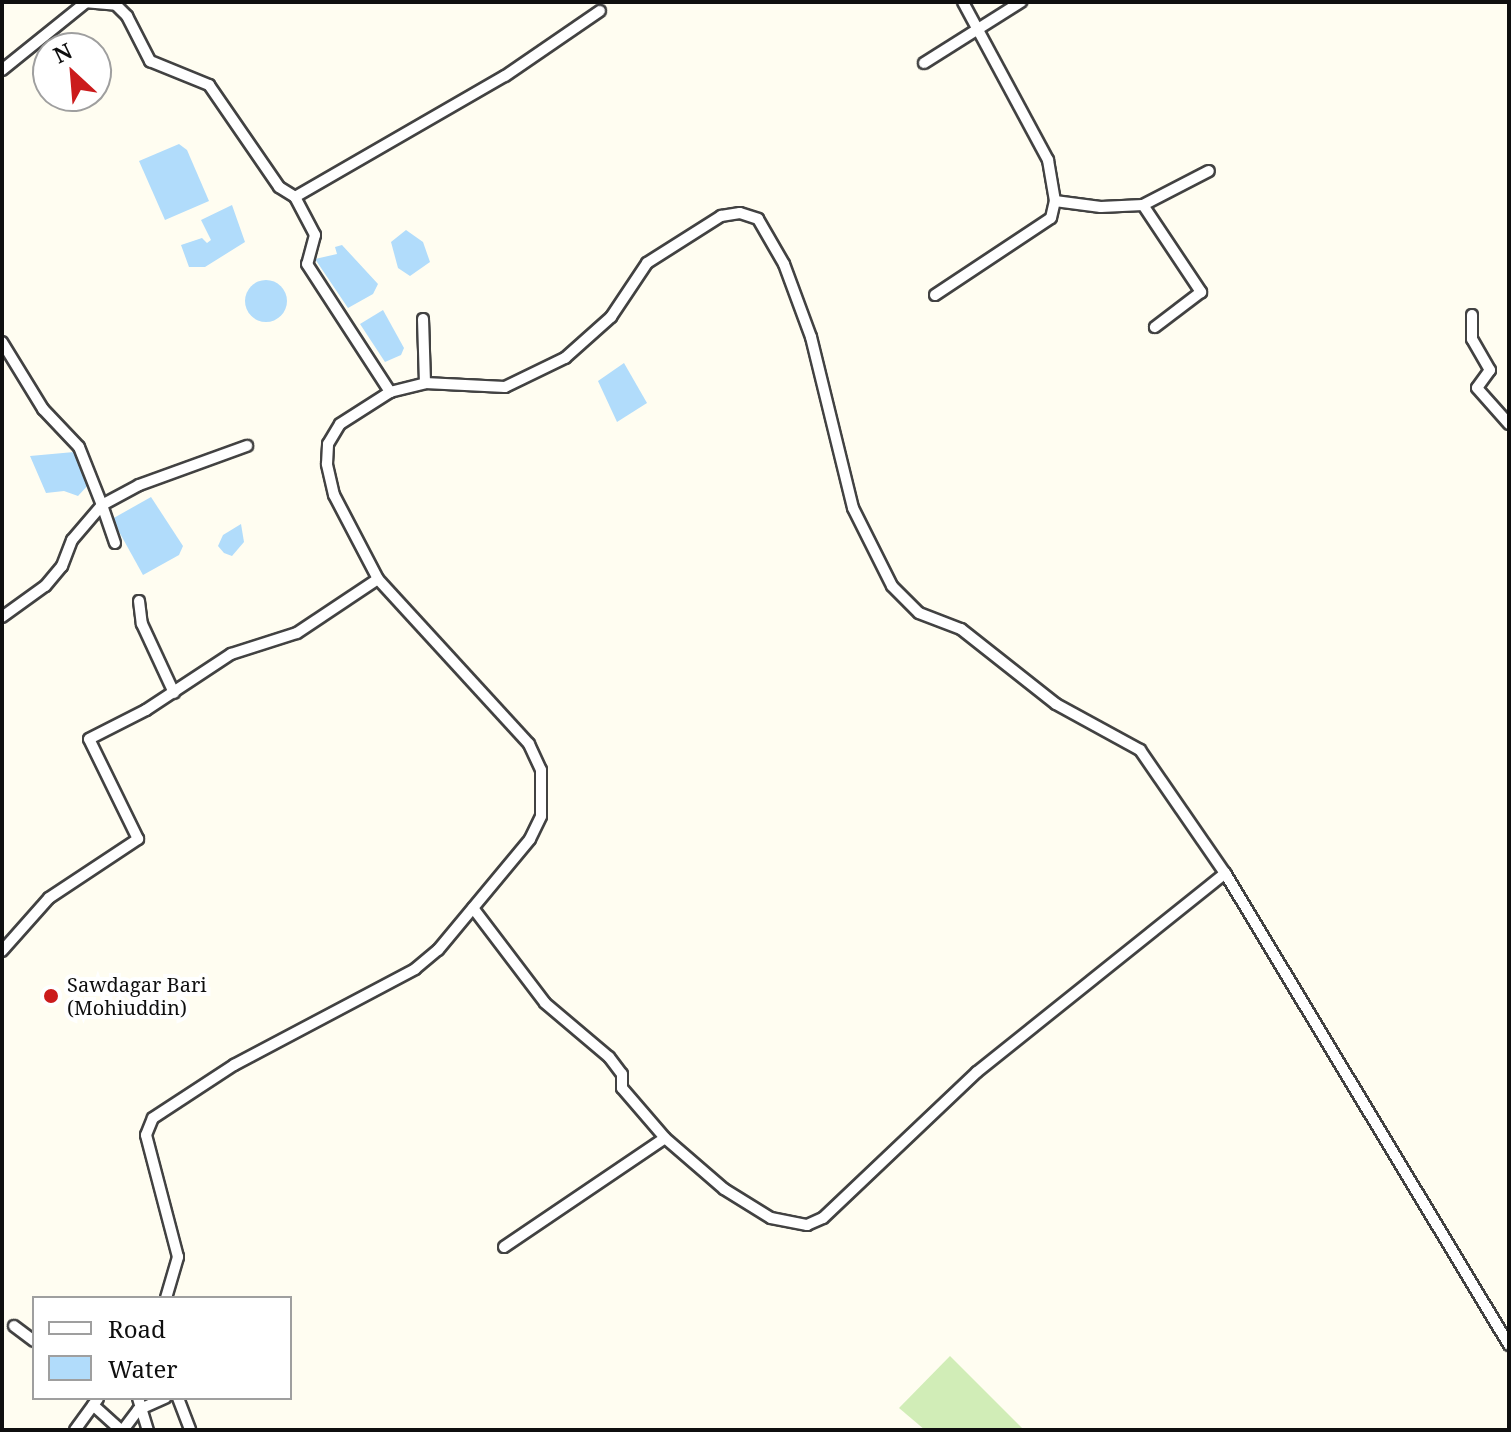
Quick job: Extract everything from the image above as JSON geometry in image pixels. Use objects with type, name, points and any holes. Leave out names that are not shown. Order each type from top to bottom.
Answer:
[{"type":"street","points":[[935,295],[1051,218],[1055,201],[1048,160],[963,2]]},
{"type":"street","points":[[924,63],[1021,2]]},
{"type":"street","points":[[2,70],[85,3],[116,5],[127,16],[150,61],[209,85],[279,187],[295,197],[315,235],[307,264],[390,392]]},
{"type":"street","points":[[295,197],[505,76],[600,11]]},
{"type":"street","points":[[1055,201],[1101,207],[1143,205],[1209,171]]},
{"type":"street","points":[[1143,205],[1201,292],[1155,327]]},
{"type":"street","points":[[167,1296],[178,1257],[146,1135],[153,1118],[234,1065],[391,986],[438,950],[530,839],[544,798],[541,770],[529,744],[378,579],[346,522],[327,464],[328,444],[340,424],[390,392],[425,383],[505,387],[542,370],[586,343],[611,317],[647,263],[721,216],[740,213],[758,219],[772,236],[798,299],[853,508],[892,586],[919,613],[961,629],[1056,704],[1140,750],[1225,873],[1509,1345]]},
{"type":"street","points":[[1472,315],[1472,339],[1490,370],[1477,388],[1509,424]]},
{"type":"street","points":[[423,319],[425,383]]},
{"type":"street","points":[[2,342],[43,409],[79,447],[115,543]]},
{"type":"street","points":[[2,617],[45,586],[62,566],[72,540],[102,505],[139,485],[247,446]]},
{"type":"street","points":[[2,951],[49,898],[138,839],[87,743],[174,693],[231,654],[310,626],[378,579]]},
{"type":"street","points":[[139,601],[142,624],[174,693]]},
{"type":"street","points":[[473,908],[545,1003],[620,1069],[622,1088],[665,1138],[724,1189],[771,1218],[814,1222],[977,1072],[1225,873]]},
{"type":"street","points":[[504,1247],[665,1138]]},
{"type":"street","points":[[14,1326],[32,1340]]},
{"type":"street","points":[[179,1400],[190,1430]]},
{"type":"street","points":[[76,1430],[96,1402],[122,1430],[140,1403]]},
{"type":"street","points":[[140,1403],[148,1430]]},
{"type":"green space","points":[[950,1356],[1024,1430],[925,1430],[899,1408]]},
{"type":"water","points":[[179,144],[187,150],[209,201],[165,220],[139,161]]},
{"type":"water","points":[[232,205],[245,242],[205,267],[189,267],[181,245],[202,238],[207,243],[211,240],[201,220]]},
{"type":"water","points":[[406,230],[423,242],[430,262],[410,276],[398,268],[391,242]]},
{"type":"water","points":[[342,245],[378,284],[373,294],[348,308],[315,259],[337,254],[335,247]]},
{"type":"water","points":[[266,280],[281,286],[287,301],[281,316],[266,322],[251,316],[245,301],[251,286]]},
{"type":"water","points":[[383,310],[404,348],[401,355],[385,362],[360,324]]},
{"type":"water","points":[[624,363],[647,403],[617,422],[598,381]]},
{"type":"water","points":[[74,452],[90,483],[78,496],[64,491],[46,493],[30,456]]},
{"type":"water","points":[[151,497],[183,546],[179,555],[143,575],[112,519]]},
{"type":"water","points":[[241,524],[244,542],[232,556],[224,553],[218,546],[223,535]]},
{"type":"place","name":"Sawdagar Bari (Mohiuddin)","points":[[51,996]]}]
